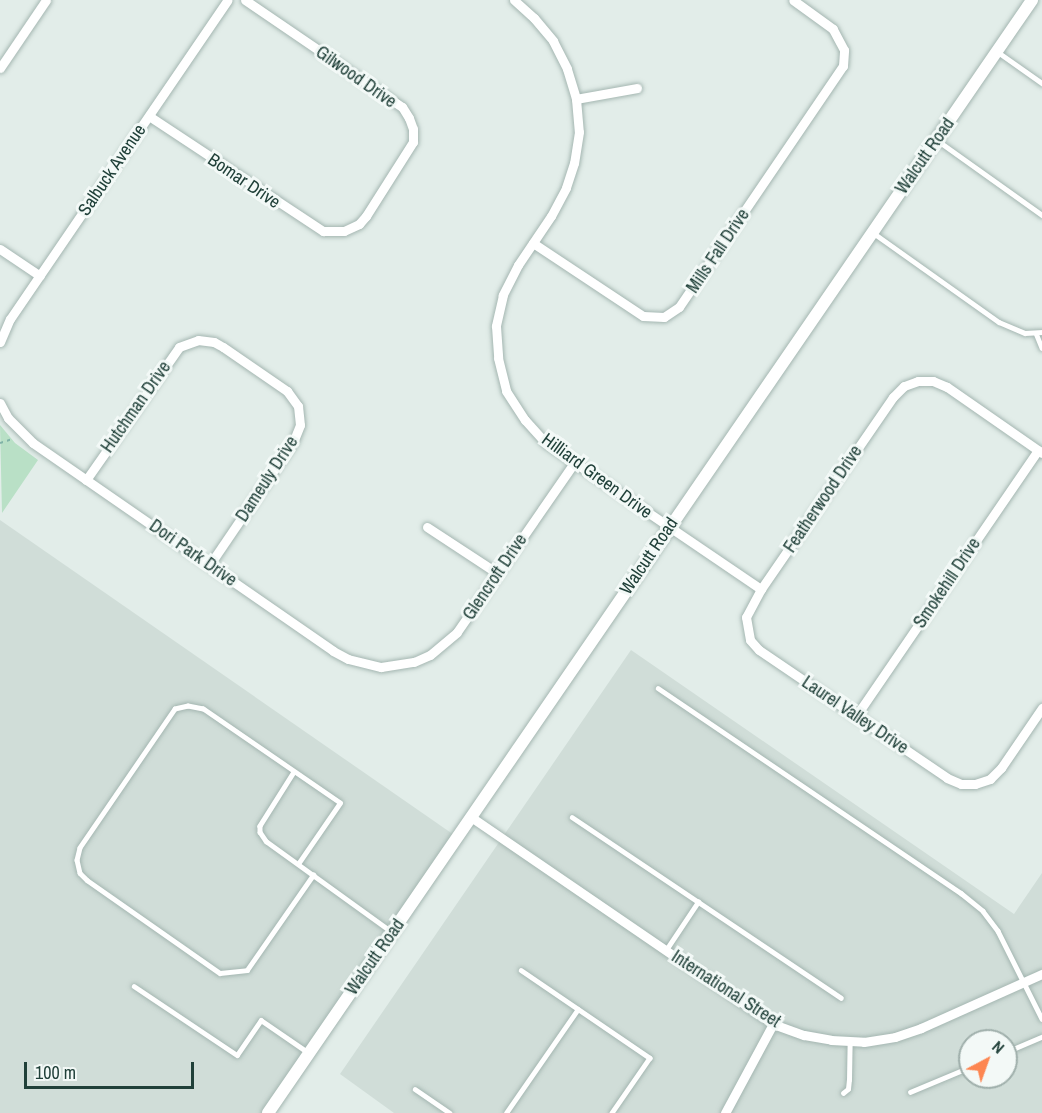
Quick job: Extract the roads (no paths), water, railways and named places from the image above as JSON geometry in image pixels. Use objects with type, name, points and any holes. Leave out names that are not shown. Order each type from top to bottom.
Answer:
[{"type":"street","points":[[0,68],[46,0]]},
{"type":"street","name":"Salbuck Avenue","points":[[0,342],[10,319],[228,0]]},
{"type":"street","name":"Gilwood Drive","points":[[245,0],[402,108],[409,118],[413,129],[413,142],[406,156],[366,216],[359,224],[344,231]]},
{"type":"street","name":"Hilliard Green Drive","points":[[514,0],[534,18],[553,41],[567,69],[576,99],[579,132],[574,162],[566,188],[518,265],[503,295],[496,326],[498,358],[506,391],[525,420],[546,443],[761,589]]},
{"type":"street","name":"Mills Fall Drive","points":[[533,243],[643,316],[653,318],[672,313],[686,298],[843,66],[844,50],[833,29],[793,0]]},
{"type":"street","name":"Walcutt Road","points":[[268,1113],[1032,0]]},
{"type":"street","points":[[576,99],[637,88]]},
{"type":"street","name":"Bomar Drive","points":[[149,116],[312,226],[323,231],[344,231]]},
{"type":"street","points":[[0,249],[40,276]]},
{"type":"street","name":"Hutchman Drive","points":[[86,480],[169,358],[179,347],[192,341]]},
{"type":"street","name":"Dameuly Drive","points":[[192,341],[208,341],[223,347],[287,391],[300,414],[298,433],[293,442],[210,564]]},
{"type":"street","name":"Featherwood Drive","points":[[747,629],[746,617],[761,589],[893,397],[904,386],[918,381],[933,381],[946,387],[1040,451]]},
{"type":"street","name":"Dori Park Drive","points":[[2,407],[21,434],[33,443],[333,651],[363,664],[397,666]]},
{"type":"street","name":"Smokehill Drive","points":[[856,716],[1040,451]]},
{"type":"street","name":"Glencroft Drive","points":[[397,666],[430,655],[445,645],[457,632],[574,463]]},
{"type":"street","points":[[427,527],[497,573]]},
{"type":"street","name":"Laurel Valley Drive","points":[[747,629],[750,640],[759,650],[947,778],[961,784],[975,784],[990,779],[1001,768],[1042,708]]},
{"type":"street","name":"International Street","points":[[471,817],[773,1024],[804,1035],[850,1041],[894,1037],[921,1028],[1042,974]]},
{"type":"street","points":[[725,1113],[773,1024]]},
{"type":"lane","points":[[997,51],[1042,83]]},
{"type":"lane","points":[[936,139],[1042,215]]},
{"type":"lane","points":[[872,232],[999,322],[1026,333],[1039,332],[1042,348]]},
{"type":"lane","points":[[658,688],[961,892],[983,911],[998,931],[1042,1019]]},
{"type":"lane","points":[[298,864],[340,803],[202,709],[188,706],[176,710],[80,848],[77,861],[80,873],[87,880],[220,973],[247,970],[313,875]]},
{"type":"lane","points":[[294,772],[260,826],[266,841],[392,932]]},
{"type":"lane","points":[[572,817],[842,998]]},
{"type":"lane","points":[[666,950],[698,902]]},
{"type":"lane","points":[[521,970],[650,1058],[612,1113]]},
{"type":"lane","points":[[134,986],[237,1055],[261,1020],[309,1053]]},
{"type":"lane","points":[[506,1113],[578,1009]]},
{"type":"lane","points":[[1018,1047],[1042,1037]]},
{"type":"lane","points":[[843,1093],[848,1089],[850,1041]]},
{"type":"lane","points":[[910,1092],[958,1072]]},
{"type":"lane","points":[[415,1089],[450,1113]]}]
